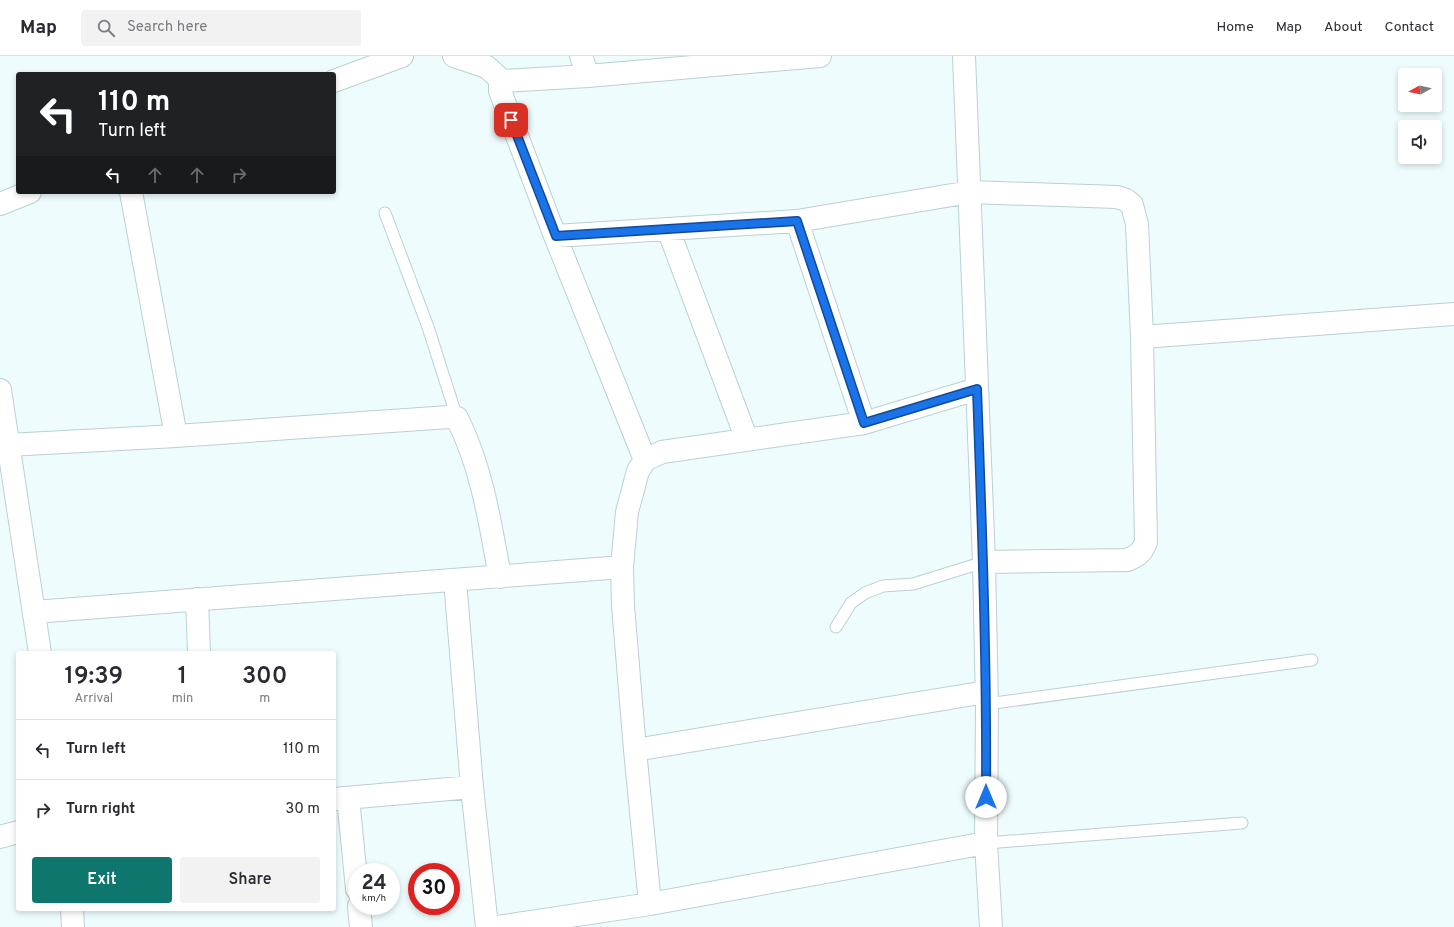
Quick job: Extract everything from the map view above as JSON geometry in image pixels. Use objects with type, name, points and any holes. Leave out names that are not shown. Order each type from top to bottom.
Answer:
[{"type":"street","points":[[336,80],[402,56]]},
{"type":"street","points":[[454,56],[487,66],[502,81],[588,76],[820,56]]},
{"type":"street","points":[[581,56],[588,76]]},
{"type":"street","points":[[964,56],[984,562],[987,698],[986,843],[991,927]]},
{"type":"street","points":[[502,81],[500,91],[645,460]]},
{"type":"street","points":[[556,236],[797,221],[970,192],[1117,197],[1126,200],[1132,205],[1137,224],[1142,337],[1146,542],[1143,550],[1137,556],[1127,560],[984,562]]},
{"type":"street","points":[[0,204],[25,194]]},
{"type":"street","points":[[131,194],[176,436]]},
{"type":"street","points":[[797,221],[864,423]]},
{"type":"street","points":[[668,229],[747,440]]},
{"type":"street","points":[[1142,337],[1454,314]]},
{"type":"street","points":[[650,904],[623,606],[622,567],[627,512],[638,471],[645,460],[662,452],[864,423],[977,389]]},
{"type":"street","points":[[0,390],[8,445],[8,503],[34,612],[40,651]]},
{"type":"street","points":[[8,445],[176,436],[449,417],[456,418],[466,437],[482,485],[500,577]]},
{"type":"street","points":[[34,612],[622,567]]},
{"type":"street","points":[[455,580],[472,787],[487,927]]},
{"type":"street","points":[[197,599],[199,651]]},
{"type":"street","points":[[635,750],[987,698]]},
{"type":"street","points":[[352,863],[341,798],[472,787]]},
{"type":"street","points":[[0,837],[16,833]]},
{"type":"street","points":[[497,927],[650,904],[986,843]]},
{"type":"street","points":[[72,911],[73,927]]},
{"type":"street","points":[[360,915],[361,927]]},
{"type":"lane","points":[[385,213],[428,327],[456,418]]},
{"type":"lane","points":[[836,627],[851,602],[865,593],[883,586],[912,584],[984,562]]},
{"type":"lane","points":[[987,698],[1312,660]]},
{"type":"lane","points":[[986,843],[1242,822]]},
{"type":"route","points":[[511,120],[556,236],[797,221],[864,423],[977,389],[984,562],[987,704],[986,797]]}]
